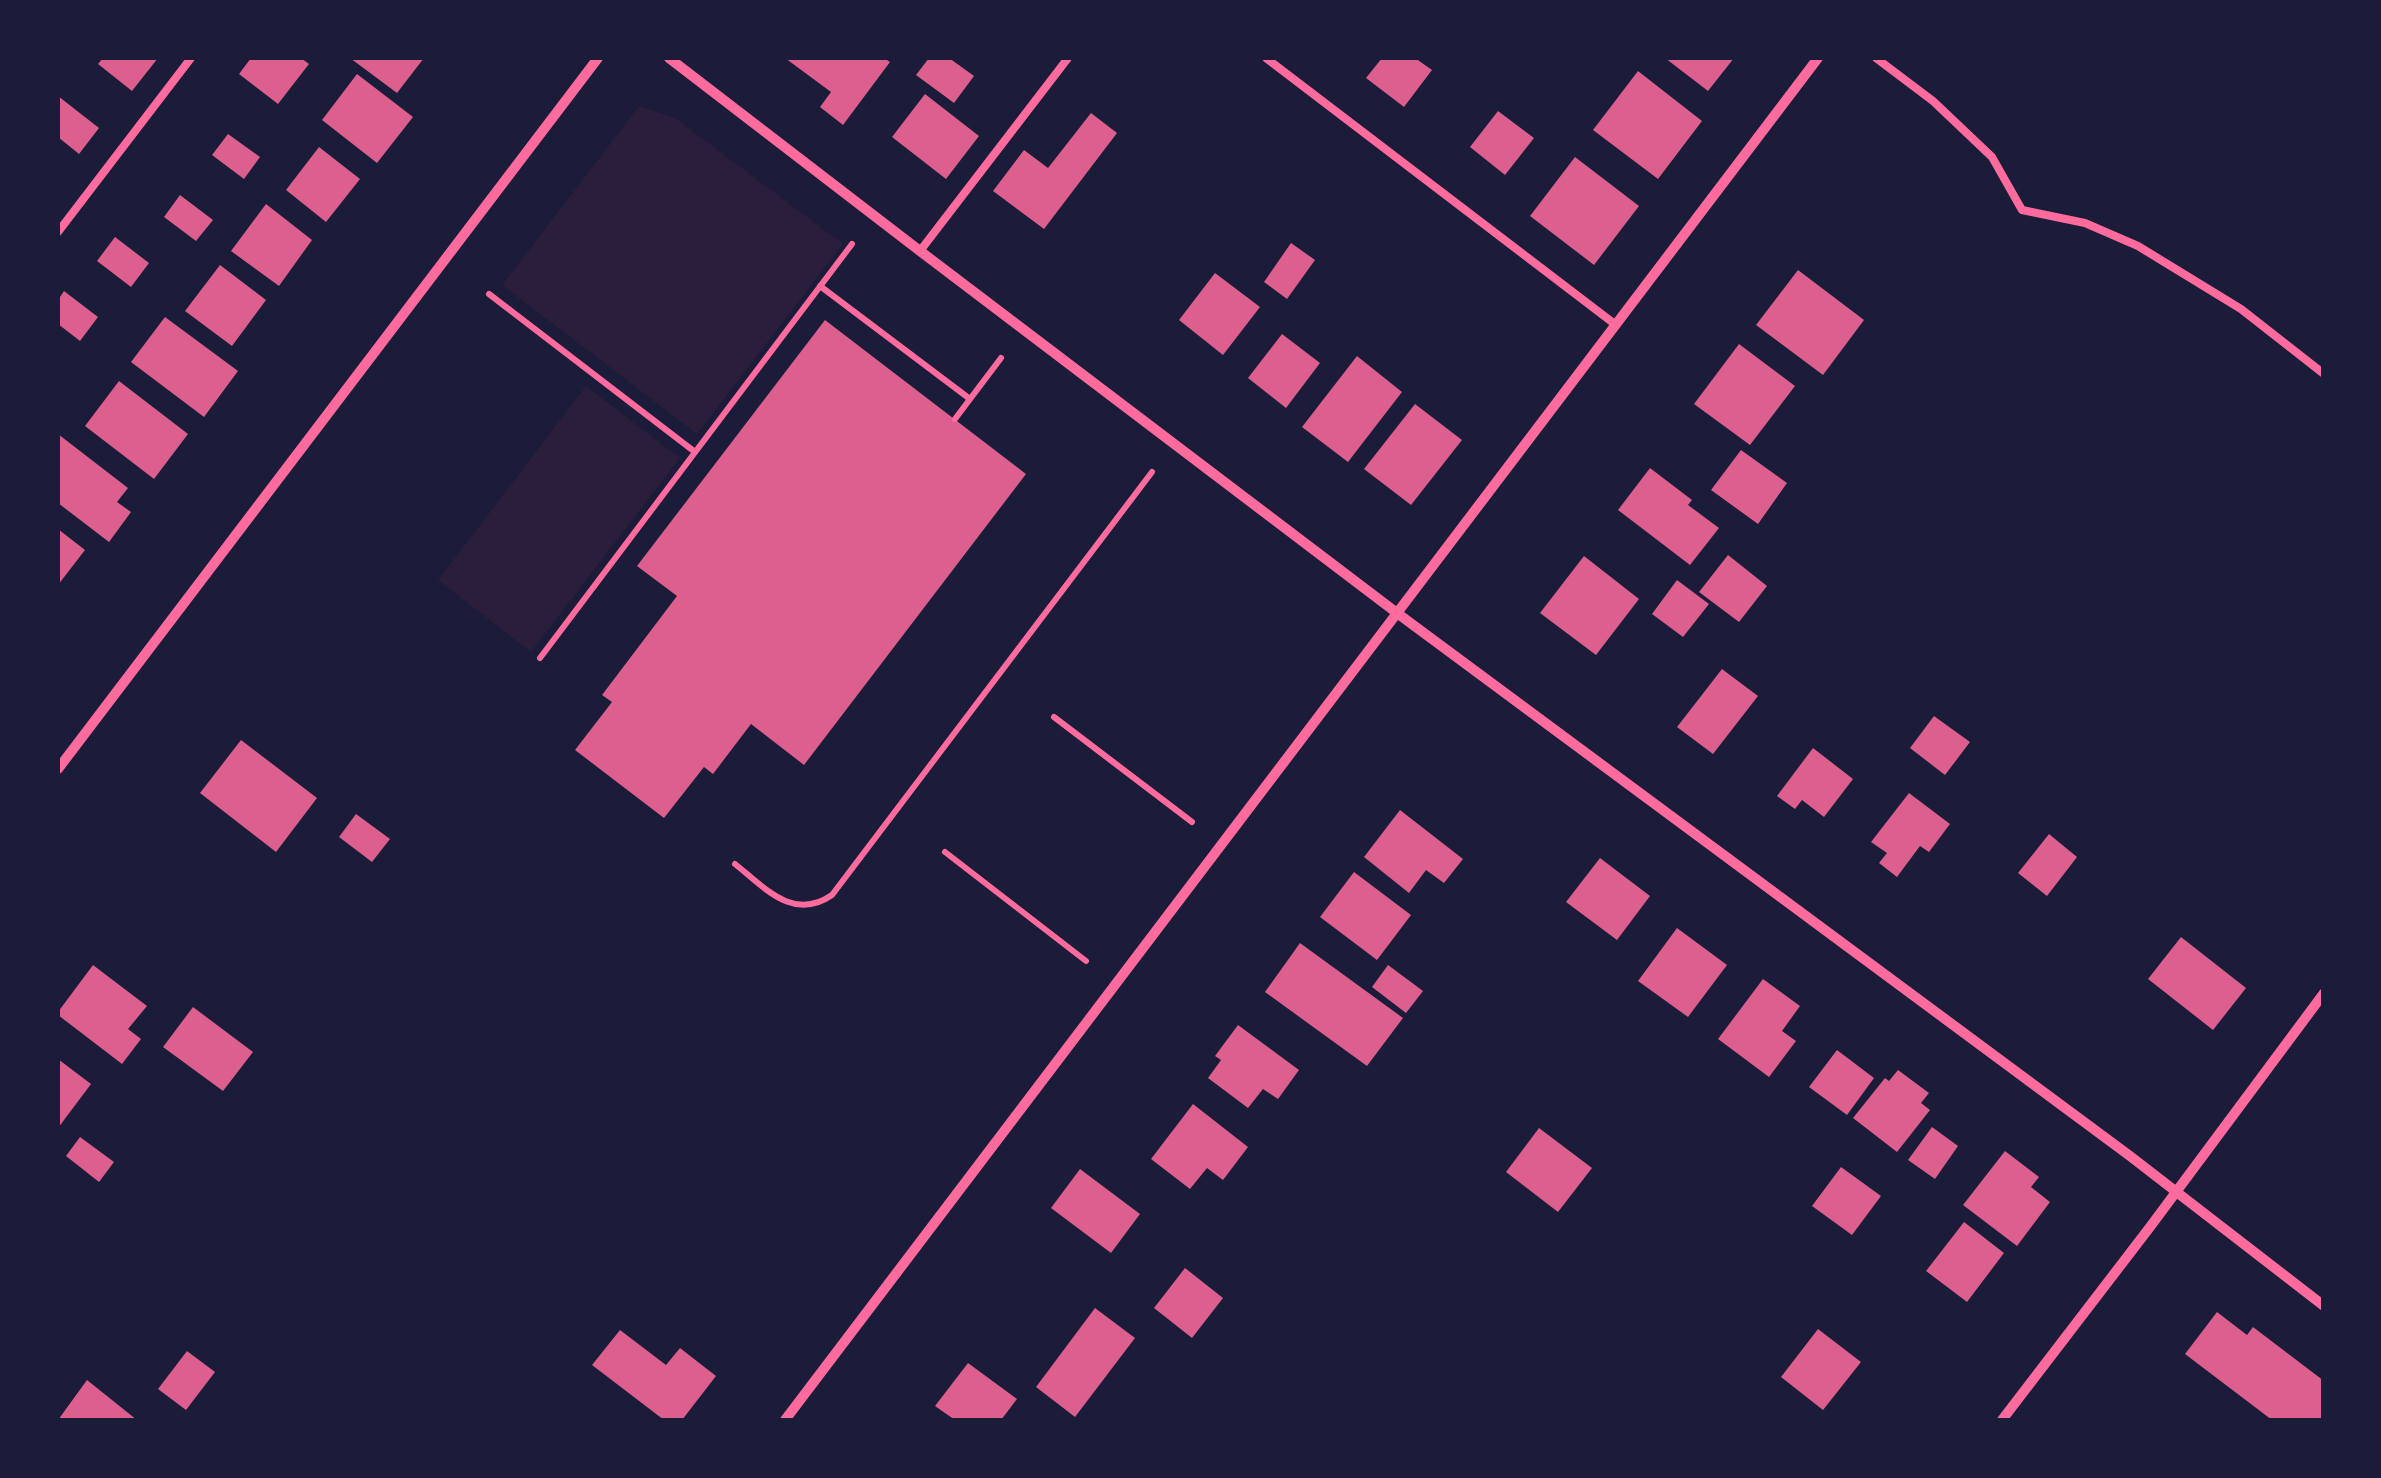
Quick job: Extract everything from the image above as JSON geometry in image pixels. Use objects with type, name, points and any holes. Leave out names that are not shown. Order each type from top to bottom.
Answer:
[{"type":"street","points":[[58,769],[598,58]]},
{"type":"street","points":[[669,58],[1397,613],[2324,1306]]},
{"type":"street","points":[[785,1420],[1818,58]]},
{"type":"street","points":[[2002,1420],[2324,993]]},
{"type":"lane","points":[[58,232],[191,58]]},
{"type":"lane","points":[[920,252],[1068,58]]},
{"type":"lane","points":[[1266,58],[1617,325]]},
{"type":"lane","points":[[1876,58],[1933,100],[1992,157],[2022,210],[2084,223],[2138,246],[2241,308],[2324,374]]},
{"type":"path","points":[[540,658],[852,244]]},
{"type":"path","points":[[820,286],[970,399]]},
{"type":"path","points":[[489,294],[695,452]]},
{"type":"path","points":[[954,419],[1000,358]]},
{"type":"path","points":[[735,864],[794,905],[815,904],[832,894],[1152,472]]},
{"type":"path","points":[[1054,718],[1192,822]]},
{"type":"path","points":[[945,852],[1086,961]]},
{"type":"shaded area","points":[[639,106],[675,118],[843,244],[697,434],[502,285]]},
{"type":"shaded area","points":[[586,386],[680,458],[531,652],[438,580]]},
{"type":"building","points":[[103,58],[158,58],[132,91],[98,64]]},
{"type":"building","points":[[251,58],[301,58],[309,64],[278,104],[239,74]]},
{"type":"building","points":[[350,58],[424,58],[397,93]]},
{"type":"building","points":[[785,58],[884,58],[890,62],[843,125],[820,107],[831,92]]},
{"type":"building","points":[[929,58],[949,58],[974,76],[954,103],[916,75]]},
{"type":"building","points":[[1382,58],[1415,58],[1432,70],[1404,107],[1366,78]]},
{"type":"building","points":[[1665,58],[1734,58],[1708,91]]},
{"type":"building","points":[[1638,71],[1702,121],[1658,179],[1593,130]]},
{"type":"building","points":[[357,74],[413,117],[377,163],[322,120]]},
{"type":"building","points":[[925,94],[979,136],[946,179],[892,137]]},
{"type":"building","points":[[58,96],[99,128],[79,154],[58,137]]},
{"type":"building","points":[[1498,111],[1534,138],[1505,175],[1470,147]]},
{"type":"building","points":[[1091,113],[1117,133],[1044,229],[993,191],[1024,150],[1048,168]]},
{"type":"building","points":[[228,134],[260,157],[244,179],[212,155]]},
{"type":"building","points":[[319,147],[360,179],[326,222],[286,190]]},
{"type":"building","points":[[1575,157],[1639,206],[1594,265],[1530,216]]},
{"type":"building","points":[[180,195],[213,220],[196,241],[164,217]]},
{"type":"building","points":[[266,204],[312,240],[279,286],[231,251]]},
{"type":"building","points":[[115,237],[149,263],[131,287],[97,261]]},
{"type":"building","points":[[1291,243],[1315,260],[1287,299],[1264,282]]},
{"type":"building","points":[[220,265],[266,300],[232,346],[185,311]]},
{"type":"building","points":[[1798,270],[1864,320],[1823,375],[1756,325]]},
{"type":"building","points":[[1215,273],[1260,307],[1223,355],[1179,320]]},
{"type":"building","points":[[64,291],[98,317],[80,341],[58,324],[58,300]]},
{"type":"building","points":[[165,317],[238,371],[204,417],[131,362]]},
{"type":"building","points":[[825,320],[1026,474],[804,765],[751,724],[713,774],[704,767],[664,818],[575,750],[612,702],[602,695],[677,596],[637,566]]},
{"type":"building","points":[[1282,334],[1320,363],[1286,408],[1248,378]]},
{"type":"building","points":[[1739,344],[1795,386],[1750,445],[1694,404]]},
{"type":"building","points":[[1357,356],[1402,392],[1348,462],[1302,427]]},
{"type":"building","points":[[119,381],[188,434],[154,479],[85,426]]},
{"type":"building","points":[[1415,404],[1462,440],[1411,505],[1364,469]]},
{"type":"building","points":[[58,434],[128,488],[117,502],[131,512],[109,542],[58,503]]},
{"type":"building","points":[[1741,450],[1787,483],[1758,524],[1711,490]]},
{"type":"building","points":[[1650,468],[1692,500],[1688,505],[1719,528],[1690,565],[1618,510]]},
{"type":"building","points":[[58,529],[85,550],[58,585]]},
{"type":"building","points":[[1728,555],[1767,586],[1739,622],[1699,592]]},
{"type":"building","points":[[1584,556],[1639,599],[1596,655],[1540,613]]},
{"type":"building","points":[[1677,580],[1709,604],[1683,637],[1652,614]]},
{"type":"building","points":[[1722,669],[1758,696],[1713,754],[1677,727]]},
{"type":"building","points":[[1934,716],[1970,742],[1945,775],[1910,748]]},
{"type":"building","points":[[241,740],[317,798],[276,852],[200,793]]},
{"type":"building","points":[[1813,748],[1853,779],[1824,817],[1802,800],[1795,809],[1777,796]]},
{"type":"building","points":[[1909,793],[1950,824],[1929,852],[1920,846],[1897,877],[1879,863],[1887,853],[1871,842]]},
{"type":"building","points":[[1400,810],[1463,859],[1444,883],[1426,870],[1409,893],[1364,857]]},
{"type":"building","points":[[356,814],[390,839],[372,862],[339,837]]},
{"type":"building","points":[[2049,834],[2077,857],[2047,896],[2018,873]]},
{"type":"building","points":[[1600,858],[1650,896],[1617,940],[1566,902]]},
{"type":"building","points":[[1354,872],[1411,915],[1377,960],[1320,917]]},
{"type":"building","points":[[1677,928],[1727,965],[1688,1017],[1638,981]]},
{"type":"building","points":[[2181,937],[2246,988],[2213,1030],[2148,979]]},
{"type":"building","points":[[1300,943],[1403,1018],[1367,1066],[1265,992]]},
{"type":"building","points":[[93,965],[147,1006],[128,1029],[141,1039],[122,1064],[58,1015]]},
{"type":"building","points":[[1388,965],[1423,991],[1406,1013],[1372,987]]},
{"type":"building","points":[[1763,979],[1800,1006],[1782,1031],[1796,1041],[1769,1077],[1718,1039]]},
{"type":"building","points":[[193,1007],[253,1052],[223,1091],[163,1047]]},
{"type":"building","points":[[1238,1025],[1299,1070],[1278,1099],[1263,1089],[1248,1108],[1208,1078],[1221,1060],[1215,1056]]},
{"type":"building","points":[[1837,1050],[1874,1078],[1847,1115],[1809,1087]]},
{"type":"building","points":[[58,1059],[91,1084],[58,1128]]},
{"type":"building","points":[[1898,1070],[1929,1093],[1921,1103],[1930,1110],[1897,1152],[1853,1118],[1885,1078],[1889,1081]]},
{"type":"building","points":[[1193,1104],[1248,1147],[1223,1180],[1207,1168],[1190,1189],[1151,1159]]},
{"type":"building","points":[[1932,1127],[1958,1146],[1935,1179],[1908,1160]]},
{"type":"building","points":[[1539,1128],[1592,1168],[1558,1212],[1506,1172]]},
{"type":"building","points":[[80,1137],[114,1162],[99,1182],[66,1156]]},
{"type":"building","points":[[2005,1151],[2039,1177],[2031,1187],[2050,1202],[2017,1246],[1963,1205]]},
{"type":"building","points":[[1841,1167],[1881,1196],[1852,1235],[1812,1206]]},
{"type":"building","points":[[1080,1169],[1140,1214],[1111,1253],[1051,1208]]},
{"type":"building","points":[[1964,1222],[2004,1253],[1967,1302],[1926,1271]]},
{"type":"building","points":[[1185,1268],[1223,1298],[1192,1338],[1154,1308]]},
{"type":"building","points":[[1095,1308],[1135,1338],[1075,1417],[1036,1387]]},
{"type":"building","points":[[2217,1312],[2247,1335],[2253,1327],[2324,1381],[2324,1420],[2272,1420],[2185,1354]]},
{"type":"building","points":[[1818,1329],[1861,1362],[1823,1410],[1781,1377]]},
{"type":"building","points":[[620,1330],[666,1365],[680,1348],[716,1376],[682,1420],[664,1420],[592,1365]]},
{"type":"building","points":[[187,1351],[215,1372],[186,1410],[158,1389]]},
{"type":"building","points":[[968,1363],[1017,1399],[1001,1420],[955,1420],[935,1406]]},
{"type":"building","points":[[87,1380],[137,1420],[58,1420]]}]
